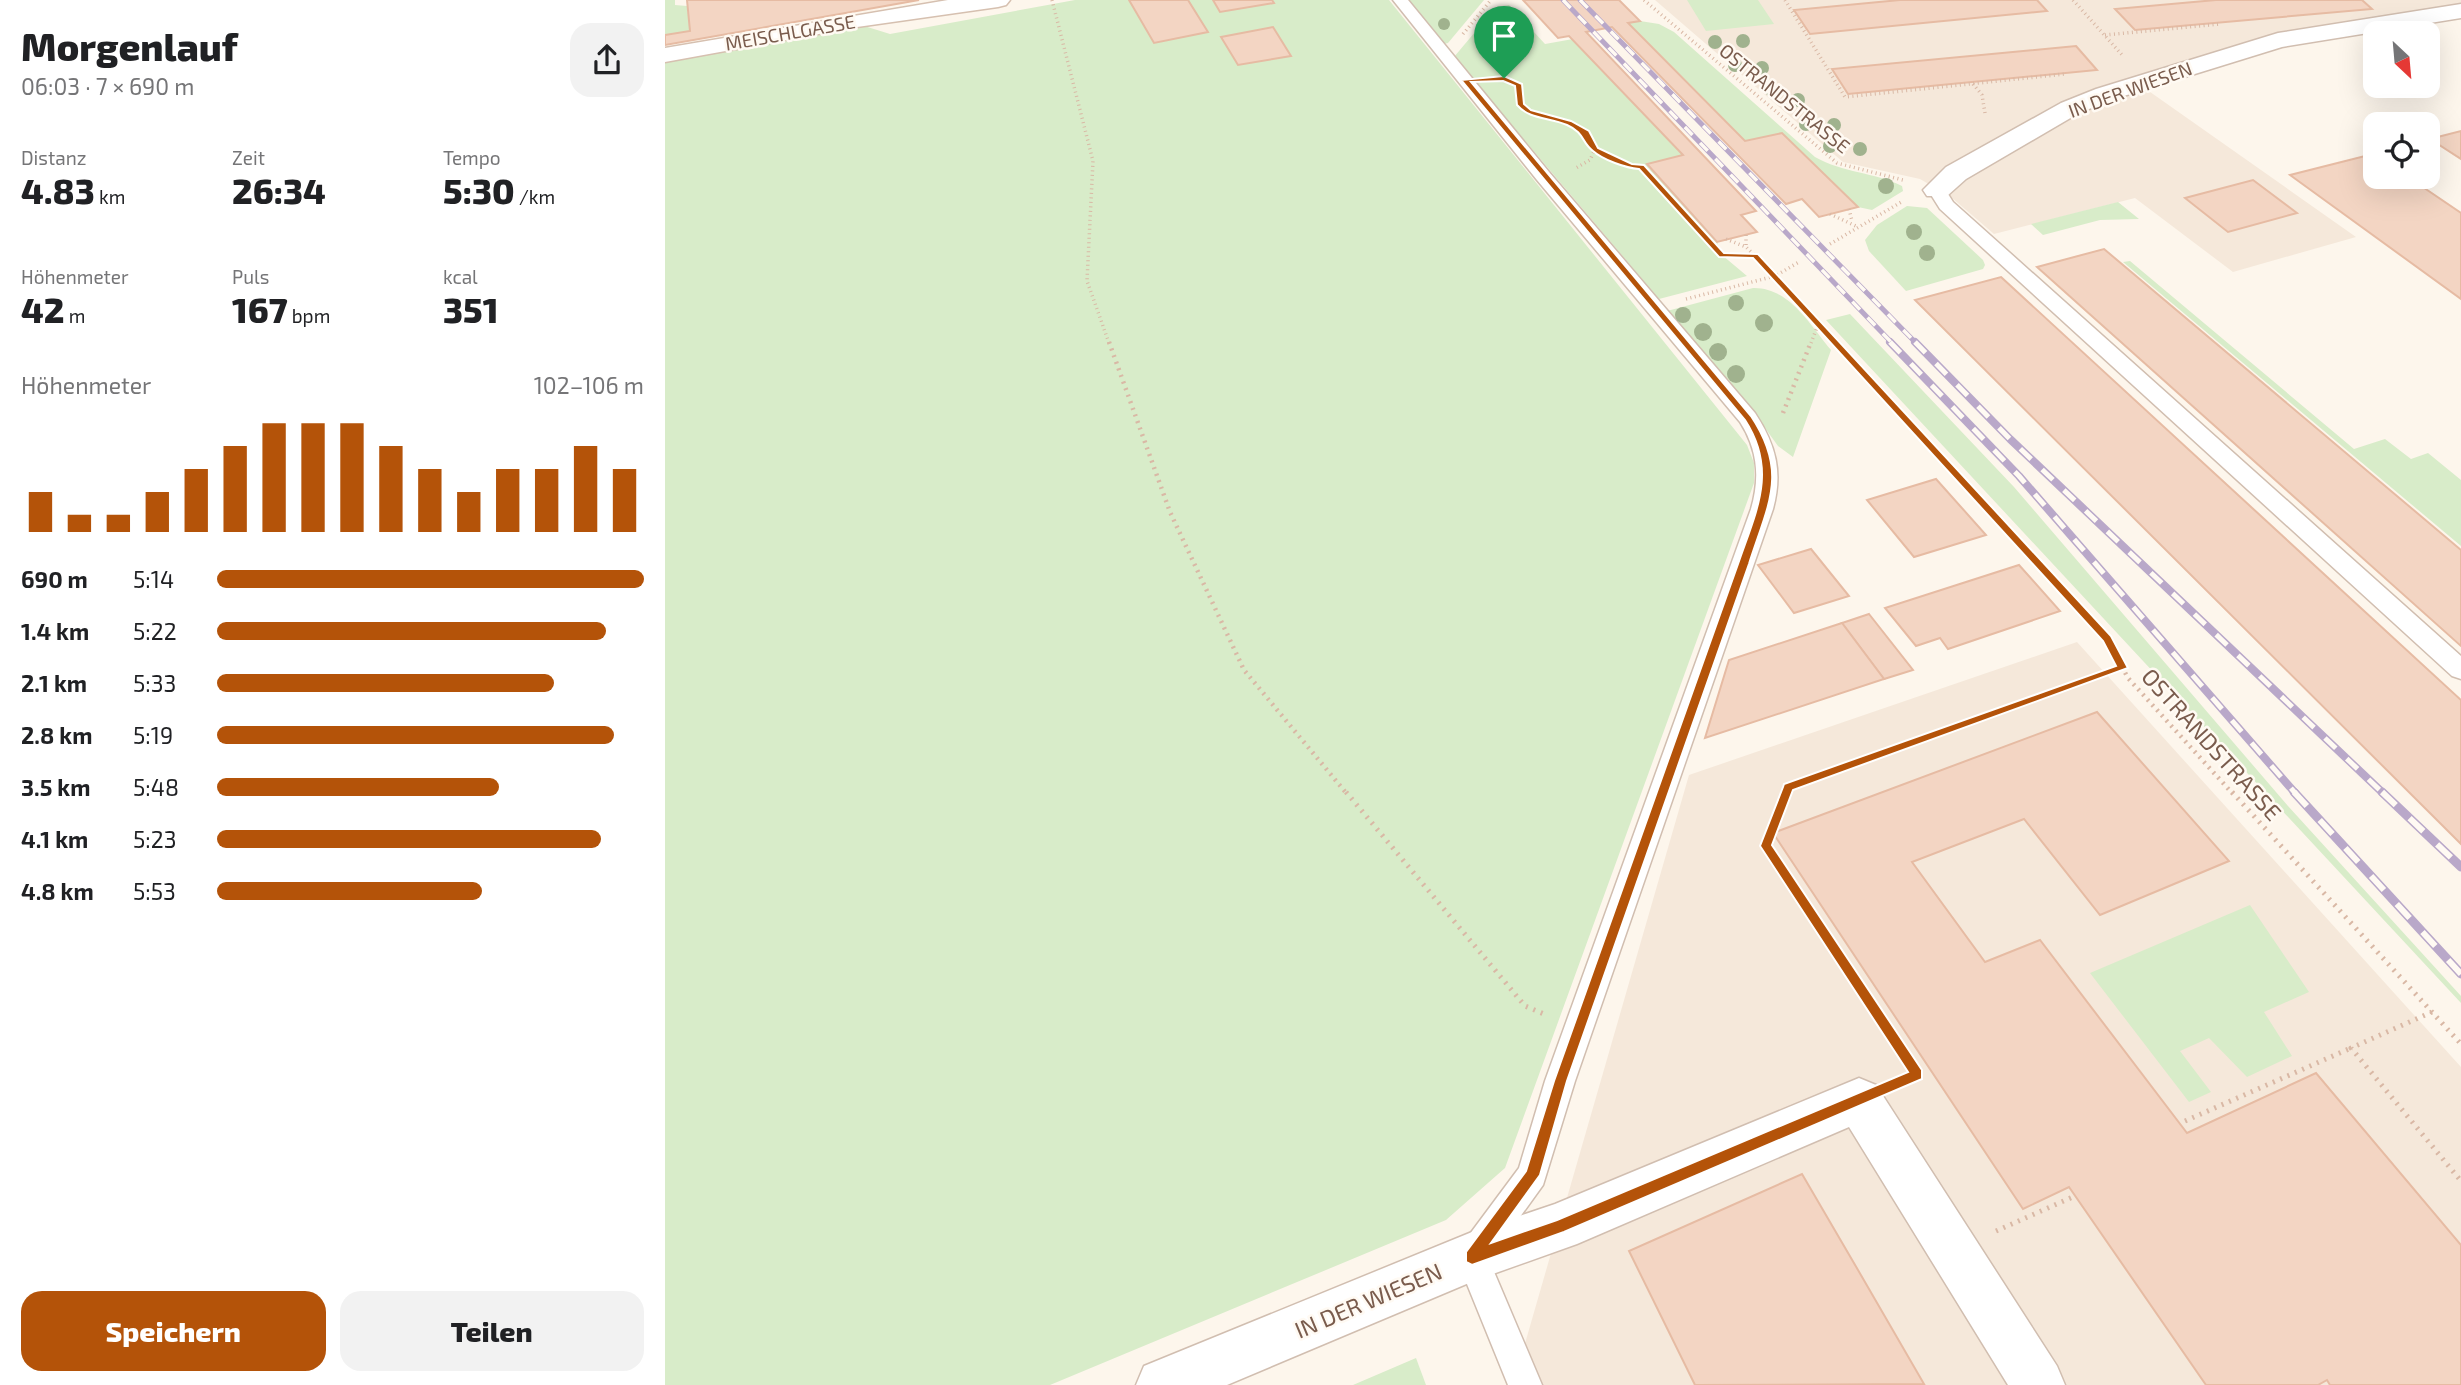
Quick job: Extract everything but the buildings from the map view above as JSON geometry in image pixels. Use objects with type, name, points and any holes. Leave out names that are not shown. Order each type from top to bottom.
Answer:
[{"type":"street","name":"MEISCHLGASSE","points":[[665,55],[857,19],[998,0]]},
{"type":"street","name":"IN DER WIESEN","points":[[1927,193],[1956,173],[2070,108],[2150,79],[2279,40],[2461,11]]},
{"type":"street","points":[[1472,1257],[1559,1227],[1859,1100],[2038,1385]]},
{"type":"street","name":"IN DER WIESEN","points":[[1163,1385],[1472,1257]]},
{"type":"lane","name":"IN DER WIESEN","points":[[1400,0],[1543,176],[1748,418],[1767,453],[1766,497],[1579,1028],[1532,1175],[1472,1257]]},
{"type":"lane","points":[[1927,193],[1946,205],[2461,670]]},
{"type":"lane","points":[[1472,1257],[1525,1385]]},
{"type":"path","points":[[1052,0],[1093,161],[1087,281],[1170,512],[1244,670],[1525,1006],[1579,1028]]},
{"type":"path","points":[[1445,56],[1491,0]]},
{"type":"path","name":"OSTRANDSTRASSE","points":[[1644,0],[1837,163],[1903,180],[1927,193]]},
{"type":"path","points":[[1785,0],[1845,97],[2066,74]]},
{"type":"path","points":[[2073,0],[2133,68],[2150,79]]},
{"type":"path","points":[[1465,80],[1504,78],[1519,85],[1520,105]]},
{"type":"path","points":[[1973,84],[1982,94],[1985,113]]},
{"type":"path","points":[[1528,112],[1568,122],[1586,132],[1595,149],[1631,166],[1641,167],[1722,255],[1755,256]]},
{"type":"path","points":[[1543,176],[1580,167],[1590,160],[1595,149]]},
{"type":"path","points":[[1830,243],[1902,201],[1927,193]]},
{"type":"path","points":[[1849,209],[1852,222],[1857,228]]},
{"type":"path","points":[[1830,214],[1852,222]]},
{"type":"path","points":[[1726,239],[1746,247],[1746,234]]},
{"type":"path","name":"OSTRANDSTRASSE","points":[[1746,247],[2107,639],[2128,678],[2461,1044]]},
{"type":"path","points":[[1654,307],[1775,276],[1799,262]]},
{"type":"path","points":[[1767,453],[1818,325]]},
{"type":"path","points":[[1859,1100],[1917,1074],[1766,846],[1789,787],[2122,668]]},
{"type":"path","points":[[2185,1121],[2432,1012]]},
{"type":"path","points":[[2351,1048],[2461,1181]]},
{"type":"path","points":[[1954,1250],[2075,1196]]},
{"type":"shaded area","points":[[1655,0],[2461,0],[2461,11],[2398,21],[2363,21],[2363,27],[2278,40],[2143,87],[2356,237],[2233,272],[2135,198],[1994,234],[1951,197],[1920,179],[1843,162]]},
{"type":"shaded area","points":[[2077,642],[2461,1067],[2461,1385],[1513,1385],[1689,775]]},
{"type":"green space","points":[[665,0],[675,0],[675,5],[687,6],[690,31],[665,35]]},
{"type":"green space","points":[[1075,0],[1389,0],[1747,445],[1754,463],[1754,483],[1505,1168],[1446,1220],[1050,1385],[665,1385],[665,61],[861,25],[890,34]]},
{"type":"green space","points":[[1408,0],[1484,0],[1448,43],[1444,44]]},
{"type":"green space","points":[[1687,0],[1758,0],[1774,24],[1706,31]]},
{"type":"green space","points":[[1509,5],[1545,44],[1573,39],[1683,155],[1647,164],[1717,242],[1722,255],[1747,276],[1659,299],[1454,57],[1496,7]]},
{"type":"green space","points":[[1640,21],[1659,24],[1674,32],[1815,157],[1836,166],[1891,181],[1902,186],[1903,191],[1872,210],[1858,207],[1782,133],[1745,141],[1628,23]]},
{"type":"green space","points":[[2118,202],[2139,219],[2100,220],[2043,235],[2031,224]]},
{"type":"green space","points":[[1907,206],[1927,208],[1983,260],[1983,269],[1906,291],[1869,251],[1865,240],[1877,225]]},
{"type":"green space","points":[[2130,261],[2354,449],[2385,439],[2411,459],[2428,453],[2461,480],[2461,546],[2123,262]]},
{"type":"green space","points":[[1753,288],[1766,289],[1788,301],[1807,319],[1831,350],[1793,457],[1778,446],[1752,410],[1667,311]]},
{"type":"green space","points":[[1850,314],[2014,487],[2288,806],[2461,996],[2461,1003],[1826,320]]},
{"type":"green space","points":[[2250,905],[2309,992],[2264,1012],[2292,1056],[2247,1077],[2209,1038],[2180,1051],[2211,1092],[2189,1102],[2090,973]]},
{"type":"green space","points":[[1416,1358],[1426,1385],[1353,1385]]},
{"type":"railway","points":[[1563,0],[1892,343]]},
{"type":"railway","points":[[1580,0],[1916,343]]},
{"type":"railway","points":[[1890,342],[2019,476],[2296,794]]},
{"type":"railway","points":[[1915,342],[2010,439],[2384,794]]},
{"type":"railway","points":[[2294,792],[2461,974]]},
{"type":"railway","points":[[2382,792],[2461,867]]},
{"type":"route","points":[[1504,78],[1519,85],[1520,105],[1528,112],[1568,122],[1586,132],[1595,149],[1631,166],[1641,167],[1722,255],[1755,256],[2107,639],[2122,668],[1789,787],[1766,846],[1917,1074],[1559,1227],[1472,1257],[1532,1175],[1560,1081],[1744,564],[1766,497],[1769,474],[1763,442],[1748,418],[1465,80],[1504,78]]}]
